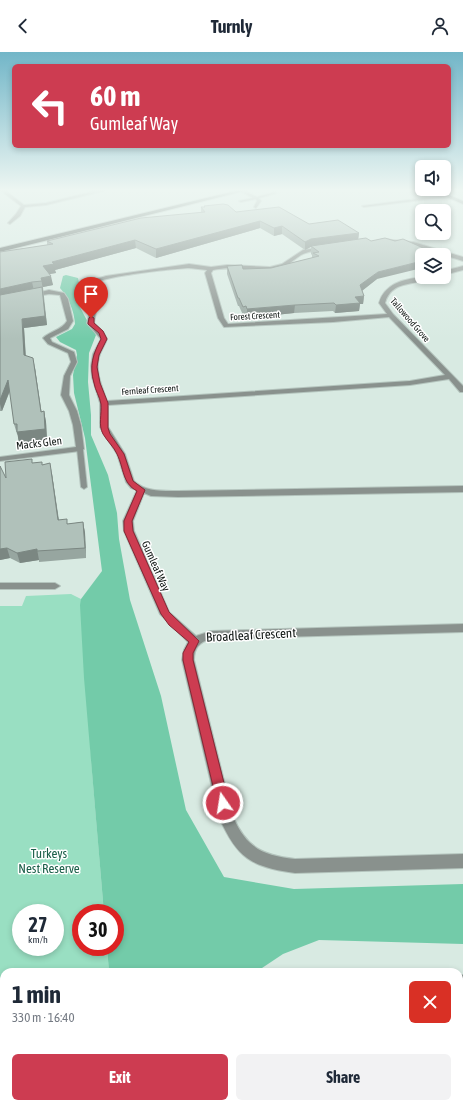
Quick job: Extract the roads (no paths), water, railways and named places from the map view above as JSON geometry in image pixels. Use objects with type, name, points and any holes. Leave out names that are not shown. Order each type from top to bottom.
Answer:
[{"type":"street","points":[[0,250],[40,240]]},
{"type":"street","points":[[379,240],[405,242],[437,253],[463,259]]},
{"type":"street","points":[[330,246],[303,252],[285,265],[279,267],[264,269],[221,267],[211,269],[195,266],[180,267],[104,278],[95,280],[85,286],[82,296],[93,311],[90,321],[91,324],[101,333],[104,339],[96,355],[94,367],[97,383],[104,403],[104,428],[121,454],[130,482],[141,490],[151,493],[178,494],[463,489]]},
{"type":"street","points":[[451,271],[463,268]]},
{"type":"street","name":"Forest Crescent","points":[[211,269],[208,273],[221,318],[226,326],[391,315]]},
{"type":"street","name":"Tallowood Grove","points":[[415,280],[400,284],[385,292],[382,303],[391,315],[463,390]]},
{"type":"street","points":[[26,296],[54,292],[62,294],[65,299],[70,321],[66,328],[46,338],[50,343],[72,352],[74,362],[67,376],[65,395],[77,425],[80,449]]},
{"type":"street","name":"Fernleaf Crescent","points":[[104,403],[410,383],[449,377]]},
{"type":"street","name":"Macks Glen","points":[[0,459],[80,449]]},
{"type":"street","name":"Gumleaf Way","points":[[141,490],[128,521],[132,540],[165,614],[194,641]]},
{"type":"street","points":[[0,586],[55,586]]},
{"type":"street","name":"Broadleaf Crescent","points":[[463,628],[222,634],[201,637],[194,641],[188,653],[188,660],[226,818],[232,833],[254,856],[272,864],[295,866],[463,861]]},
{"type":"lane","points":[[80,449],[84,487]]},
{"type":"park label","name":"Turkeys Nest Reserve","points":[[49,860]]}]
